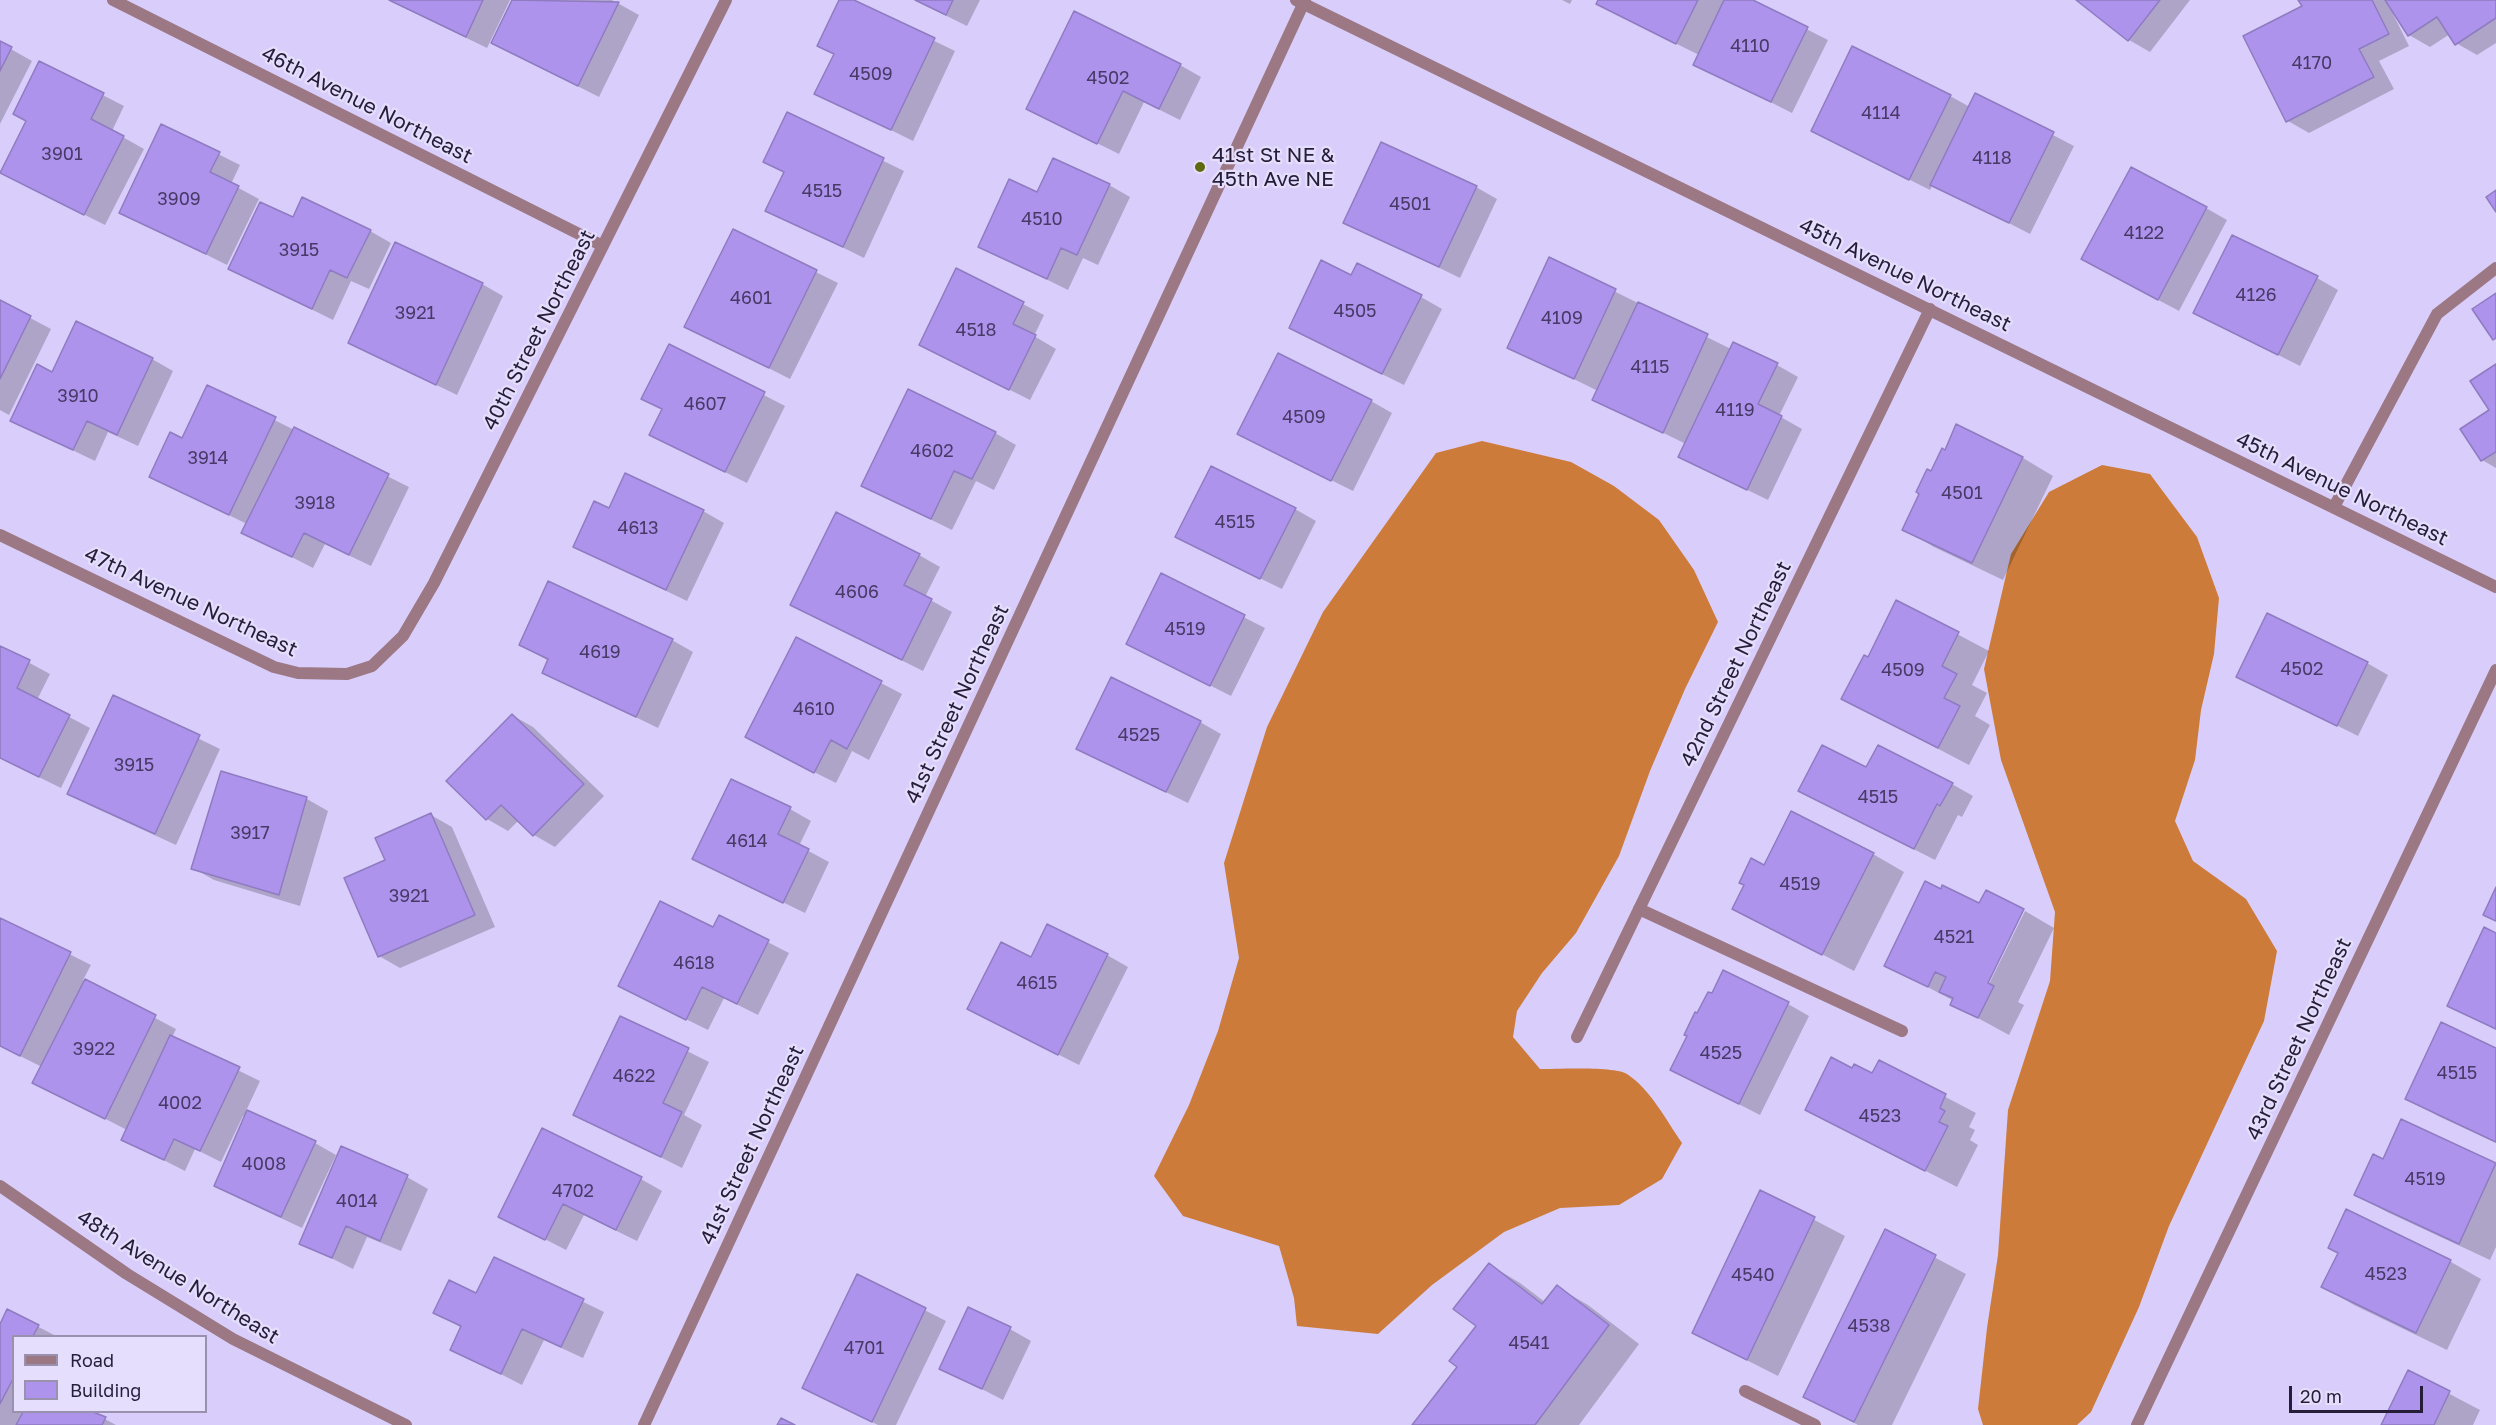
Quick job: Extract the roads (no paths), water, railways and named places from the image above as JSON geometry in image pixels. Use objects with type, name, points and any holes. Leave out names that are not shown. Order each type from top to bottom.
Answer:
[{"type":"street","name":"46th Avenue Northeast","points":[[113,0],[603,246]]},
{"type":"street","name":"40th Street Northeast","points":[[372,666],[403,636],[434,583],[726,0]]},
{"type":"street","name":"45th Avenue Northeast","points":[[1301,1],[2496,587]]},
{"type":"street","name":"41st Street Northeast","points":[[644,1425],[1301,1]]},
{"type":"street","points":[[2334,507],[2437,314],[2496,268]]},
{"type":"street","name":"42nd Street Northeast","points":[[1577,1037],[1930,309]]},
{"type":"street","name":"47th Avenue Northeast","points":[[0,535],[274,666],[298,673],[347,674],[372,666]]},
{"type":"street","name":"43rd Street Northeast","points":[[2137,1425],[2496,670]]},
{"type":"street","points":[[1639,909],[1902,1031]]},
{"type":"street","name":"48th Avenue Northeast","points":[[0,1186],[127,1274],[233,1339],[406,1425]]},
{"type":"street","points":[[1745,1391],[1815,1425]]},
{"type":"place","name":"41st St NE & 45th Ave NE","points":[[1200,167]]}]
